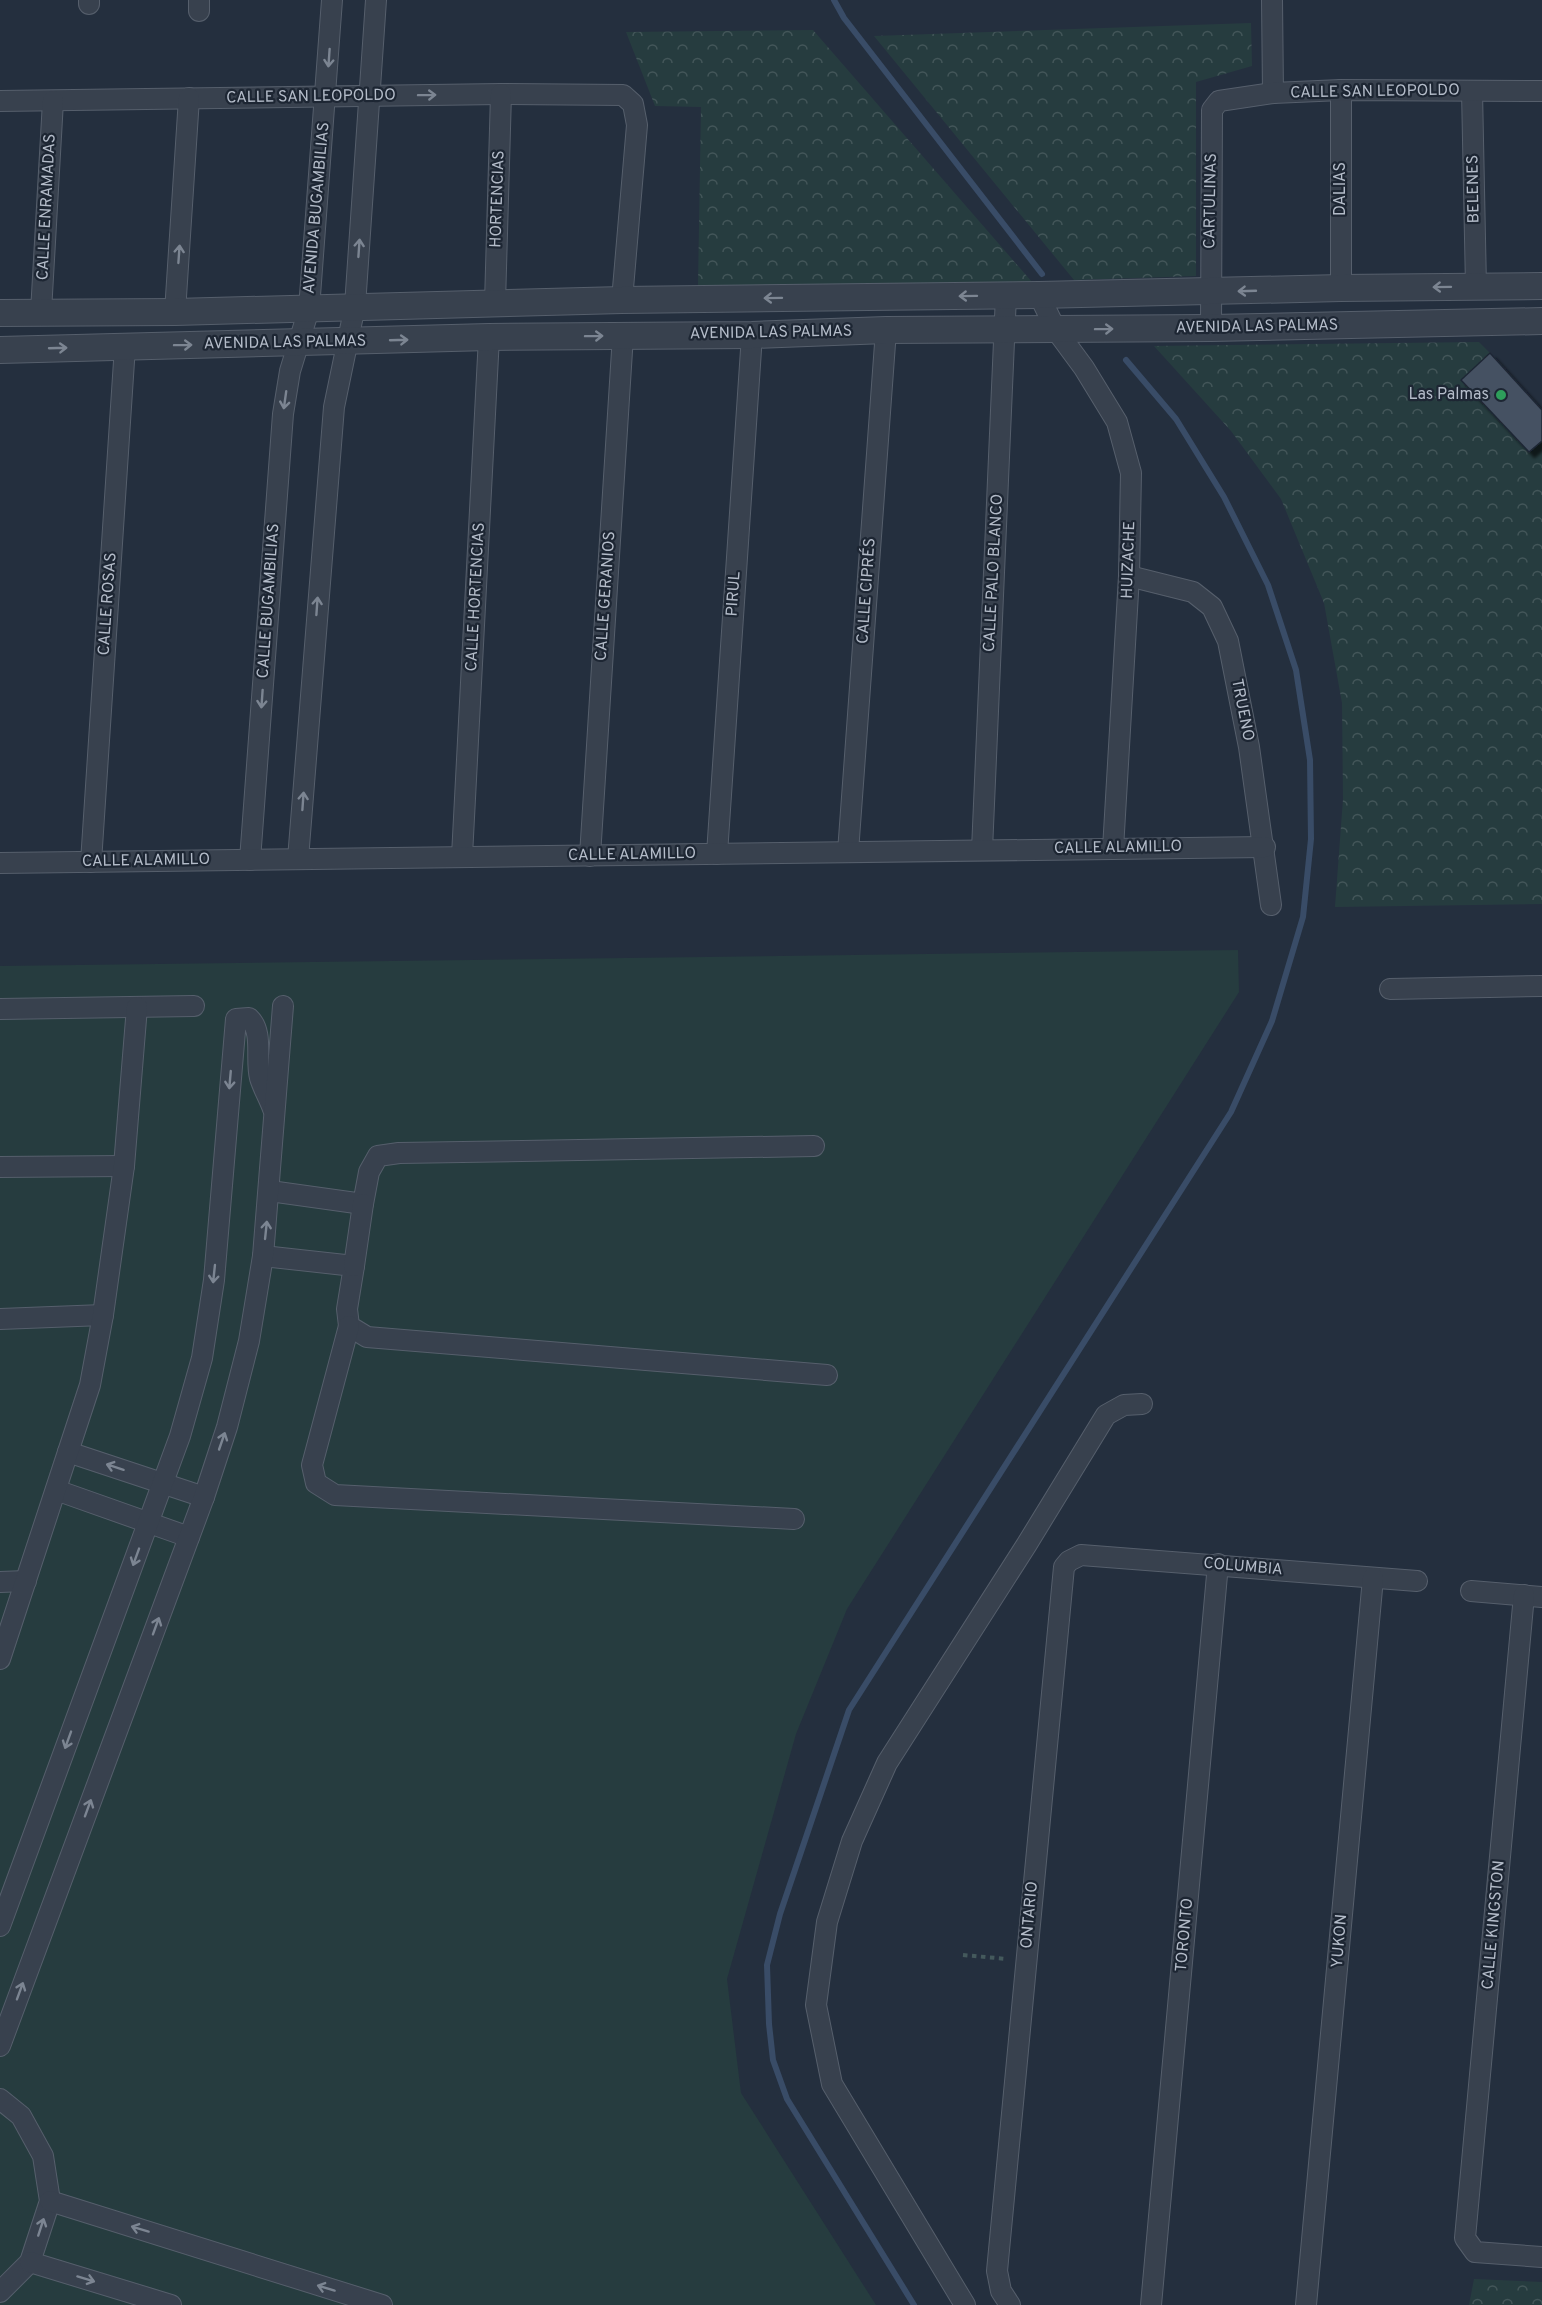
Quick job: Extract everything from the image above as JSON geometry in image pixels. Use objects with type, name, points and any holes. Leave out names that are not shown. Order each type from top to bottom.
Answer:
[{"type":"street","name":"AVENIDA BUGAMBILIAS","points":[[298,343],[309,309],[332,0]]},
{"type":"street","points":[[298,859],[334,407],[355,306],[376,0]]},
{"type":"street","points":[[1272,0],[1273,93]]},
{"type":"street","name":"CALLE SAN LEOPOLDO","points":[[1212,110],[1219,101],[1273,93],[1341,90],[1542,90]]},
{"type":"street","name":"DALIAS","points":[[1341,90],[1341,288]]},
{"type":"street","name":"BELENES","points":[[1472,91],[1476,287]]},
{"type":"street","name":"CALLE SAN LEOPOLDO","points":[[0,101],[501,94],[623,95],[633,104],[637,125],[622,300]]},
{"type":"street","name":"HORTENCIAS","points":[[495,303],[501,94]]},
{"type":"street","points":[[175,312],[189,98]]},
{"type":"street","name":"CALLE ENRAMADAS","points":[[41,312],[53,101]]},
{"type":"street","name":"CARTULINAS","points":[[1211,328],[1212,110]]},
{"type":"street","name":"AVENIDA LAS PALMAS","points":[[0,313],[175,312],[622,300],[1005,296],[1542,286]]},
{"type":"street","name":"HUIZACHE","points":[[1039,295],[1056,330],[1084,368],[1117,422],[1131,473],[1129,576],[1113,849]]},
{"type":"street","name":"CALLE PALO BLANCO","points":[[982,850],[1005,296]]},
{"type":"street","name":"AVENIDA LAS PALMAS","points":[[0,350],[489,337],[752,335],[886,330],[1211,328],[1542,321]]},
{"type":"street","name":"CALLE CIPRÉS","points":[[848,852],[886,330]]},
{"type":"street","name":"CALLE GERANIOS","points":[[590,856],[623,335]]},
{"type":"street","name":"PIRUL","points":[[717,854],[752,335]]},
{"type":"street","name":"CALLE HORTENCIAS","points":[[462,856],[489,337]]},
{"type":"street","name":"CALLE BUGAMBILIAS","points":[[250,860],[283,414],[290,371],[298,343]]},
{"type":"street","name":"CALLE ROSAS","points":[[90,862],[125,346]]},
{"type":"street","name":"TRUENO","points":[[1129,576],[1193,592],[1212,607],[1228,641],[1249,747],[1271,905]]},
{"type":"street","name":"CALLE ALAMILLO","points":[[0,863],[1264,847]]},
{"type":"street","points":[[1390,989],[1542,986]]},
{"type":"street","points":[[0,1009],[194,1006]]},
{"type":"street","points":[[0,2046],[204,1497],[227,1427],[249,1341],[264,1257],[283,1006]]},
{"type":"street","points":[[0,1659],[90,1384],[104,1315],[124,1166],[137,1007]]},
{"type":"street","points":[[0,1926],[180,1436],[202,1358],[214,1280],[236,1019],[249,1018],[254,1022],[260,1076],[274,1111]]},
{"type":"street","points":[[794,1519],[335,1495],[316,1482],[312,1465],[349,1326],[347,1309],[363,1204],[369,1172],[378,1156],[399,1153],[814,1146]]},
{"type":"street","points":[[0,1167],[124,1166]]},
{"type":"street","points":[[270,1191],[363,1204]]},
{"type":"street","points":[[264,1257],[354,1266]]},
{"type":"street","points":[[0,1319],[104,1315]]},
{"type":"street","points":[[349,1326],[367,1337],[827,1375]]},
{"type":"street","points":[[965,2305],[832,2084],[816,2005],[827,1922],[852,1841],[887,1763],[1021,1554],[1106,1415],[1124,1405],[1142,1404]]},
{"type":"street","points":[[68,1452],[204,1497]]},
{"type":"street","points":[[56,1490],[189,1537]]},
{"type":"street","name":"COLUMBIA","points":[[1069,1561],[1081,1555],[1417,1581]]},
{"type":"street","name":"ONTARIO","points":[[1010,2305],[1001,2291],[997,2271],[1062,1576],[1069,1561]]},
{"type":"street","name":"TORONTO","points":[[1151,2305],[1218,1564]]},
{"type":"street","name":"YUKON","points":[[1306,2305],[1373,1578]]},
{"type":"street","points":[[0,1582],[26,1581]]},
{"type":"street","points":[[1471,1591],[1533,1596]]},
{"type":"street","name":"CALLE KINGSTON","points":[[1533,1596],[1465,2238],[1474,2252],[1542,2257]]},
{"type":"street","points":[[0,2099],[21,2116],[43,2156],[50,2201],[30,2262],[0,2292]]},
{"type":"street","points":[[50,2201],[382,2305]]},
{"type":"street","points":[[30,2262],[171,2305]]},
{"type":"path","points":[[963,1955],[1026,1960]]},
{"type":"green space","points":[[1251,23],[1252,66],[1196,82],[1196,276],[1074,280],[874,36]]},
{"type":"green space","points":[[813,30],[1032,282],[698,286],[701,107],[655,106],[626,32]]},
{"type":"green space","points":[[1479,342],[1490,353],[1461,380],[1529,452],[1542,441],[1542,904],[1335,907],[1343,799],[1342,703],[1324,603],[1281,499],[1231,431],[1154,346]]},
{"type":"green space","points":[[1238,950],[1239,992],[847,1609],[796,1734],[727,1979],[741,2093],[876,2305],[0,2305],[0,966]]},
{"type":"green space","points":[[1474,2279],[1542,2282],[1542,2305],[1469,2305]]},
{"type":"building","name":"Las Palmas","points":[[1490,353],[1542,410],[1542,441],[1529,452],[1461,380]]},
{"type":"waterway","points":[[834,0],[844,18],[1042,274]]},
{"type":"waterway","points":[[914,2305],[787,2099],[773,2060],[767,1965],[780,1914],[849,1710],[1231,1112],[1272,1021],[1303,917],[1311,839],[1310,760],[1296,670],[1268,585],[1224,497],[1176,419],[1126,360]]},
{"type":"place","name":"Las Palmas","points":[[1501,395]]}]
